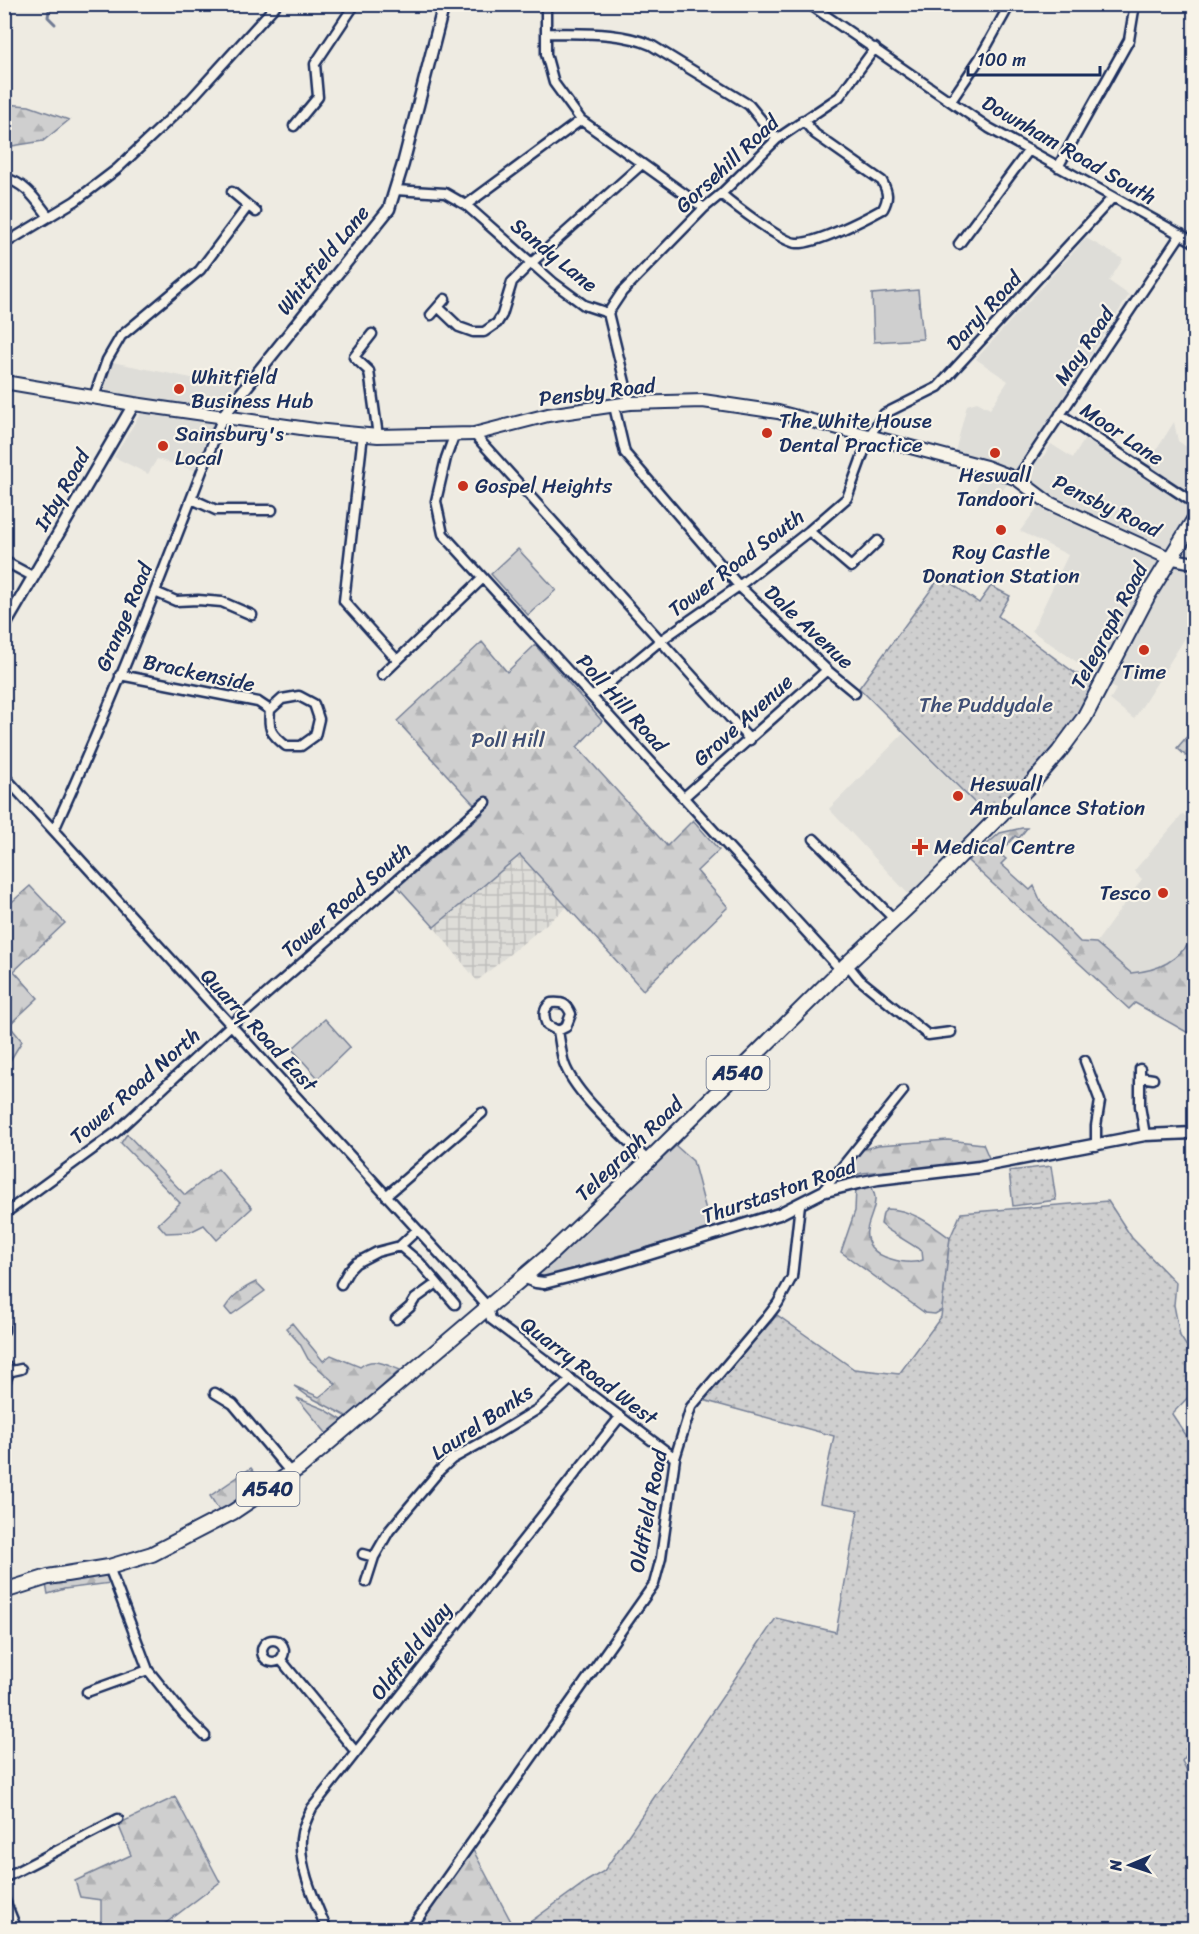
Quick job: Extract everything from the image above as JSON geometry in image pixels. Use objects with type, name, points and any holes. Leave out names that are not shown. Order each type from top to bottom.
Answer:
[{"type":"main road","name":"Pensby Road","points":[[4,382],[134,404],[315,430],[378,436],[474,434],[548,415],[630,404],[703,401],[778,412],[986,466],[1017,479],[1049,503],[1169,558]]},
{"type":"main road","name":"Telegraph Road","points":[[5,1591],[48,1577],[109,1567],[152,1554],[233,1512],[291,1473],[523,1277],[648,1161],[844,967],[925,891],[1059,752],[1084,718],[1128,630],[1169,558],[1194,520]]},
{"type":"street","points":[[4,244],[83,194],[130,157],[191,99],[277,4]]},
{"type":"street","points":[[294,126],[318,97],[315,64],[355,4]]},
{"type":"street","name":"Whitfield Lane","points":[[223,416],[389,209],[444,4]]},
{"type":"street","points":[[546,4],[546,54],[554,83],[581,120],[704,208]]},
{"type":"street","name":"Downham Road South","points":[[809,4],[989,128],[1194,242]]},
{"type":"street","points":[[951,101],[980,58],[1010,4]]},
{"type":"street","points":[[1058,167],[1129,40],[1135,4]]},
{"type":"street","points":[[547,33],[619,36],[635,38],[651,45],[749,105],[777,139]]},
{"type":"street","name":"Gorsehill Road","points":[[608,313],[622,292],[704,208],[722,194],[777,139],[839,97],[874,48]]},
{"type":"street","points":[[466,205],[581,120]]},
{"type":"street","points":[[722,194],[738,208],[794,243],[811,242],[883,209],[887,201],[887,191],[882,181],[815,134],[803,120]]},
{"type":"street","points":[[959,244],[1029,150]]},
{"type":"street","points":[[438,307],[459,327],[473,332],[484,332],[497,323],[502,315],[512,282],[642,164]]},
{"type":"street","points":[[4,178],[30,191],[49,216]]},
{"type":"street","name":"Sandy Lane","points":[[395,190],[445,193],[466,205],[555,283],[584,304],[608,313],[630,404]]},
{"type":"street","points":[[232,192],[256,212]]},
{"type":"street","name":"Daryl Road","points":[[870,435],[884,414],[938,387],[1113,198]]},
{"type":"street","points":[[94,397],[107,360],[121,336],[200,270],[248,206]]},
{"type":"street","name":"May Road","points":[[1017,479],[1181,234]]},
{"type":"street","points":[[430,315],[446,299]]},
{"type":"street","points":[[372,334],[354,357],[369,371],[378,436]]},
{"type":"street","name":"Irby Road","points":[[4,627],[134,404]]},
{"type":"street","name":"Dale Avenue","points":[[614,406],[625,453],[739,586],[827,670],[855,693]]},
{"type":"street","name":"Moor Lane","points":[[1060,414],[1194,503]]},
{"type":"street","name":"Grange Road","points":[[54,830],[155,592],[223,416]]},
{"type":"street","points":[[363,434],[344,601],[398,660]]},
{"type":"street","points":[[474,434],[750,740]]},
{"type":"street","name":"Tower Road South","points":[[592,697],[660,642],[739,586],[847,498],[870,435]]},
{"type":"street","name":"Poll Hill Road","points":[[454,436],[446,458],[436,501],[443,534],[683,798],[844,967],[928,1035],[951,1032]]},
{"type":"street","points":[[192,499],[216,510],[272,510]]},
{"type":"street","points":[[809,531],[851,567],[878,541]]},
{"type":"street","points":[[1169,558],[1194,563]]},
{"type":"street","points":[[4,561],[34,578]]},
{"type":"street","points":[[382,675],[483,578]]},
{"type":"street","points":[[155,592],[176,601],[222,602],[252,615]]},
{"type":"street","name":"Grove Avenue","points":[[683,798],[827,670]]},
{"type":"street","name":"Brackenside","points":[[120,675],[258,702],[270,710]]},
{"type":"street","name":"Brackenside","points":[[299,696],[314,704],[319,719],[315,736],[302,746],[286,746],[275,737],[268,725],[270,710],[282,699],[299,696]]},
{"type":"street","name":"Quarry Road East","points":[[4,776],[488,1307]]},
{"type":"street","name":"Tower Road South","points":[[230,1026],[486,802]]},
{"type":"street","points":[[814,839],[894,919]]},
{"type":"street","name":"Tower Road North","points":[[4,1214],[115,1133],[230,1026]]},
{"type":"street","points":[[558,1030],[564,1062],[571,1077],[597,1109],[648,1161]]},
{"type":"street","points":[[1085,1061],[1100,1101],[1096,1146]]},
{"type":"street","points":[[1145,1135],[1140,1106],[1140,1073],[1153,1079]]},
{"type":"street","points":[[822,1192],[903,1091]]},
{"type":"street","points":[[386,1196],[482,1113]]},
{"type":"street","name":"Thurstaston Road","points":[[523,1277],[536,1282],[556,1281],[779,1214],[822,1192],[878,1179],[979,1167],[1145,1135],[1194,1133]]},
{"type":"street","name":"Oldfield Road","points":[[410,1929],[654,1584],[661,1558],[675,1458],[691,1407],[768,1316],[792,1277],[800,1204]]},
{"type":"street","points":[[341,1284],[356,1263],[377,1252],[400,1246],[417,1230]]},
{"type":"street","points":[[400,1246],[420,1263],[455,1305]]},
{"type":"street","points":[[396,1319],[410,1307],[415,1299],[437,1283]]},
{"type":"street","name":"Quarry Road West","points":[[488,1307],[491,1320],[675,1458]]},
{"type":"street","points":[[4,1314],[4,1331]]},
{"type":"street","points":[[4,1385],[7,1367],[21,1369]]},
{"type":"street","name":"Laurel Banks","points":[[366,1582],[374,1557],[389,1532],[440,1470],[452,1459],[538,1409],[571,1379]]},
{"type":"street","points":[[215,1393],[233,1404],[291,1473]]},
{"type":"street","name":"Oldfield Way","points":[[327,1929],[311,1892],[301,1839],[304,1824],[312,1808],[355,1750],[620,1417]]},
{"type":"street","points":[[363,1554],[374,1557]]},
{"type":"street","points":[[109,1567],[148,1670],[184,1715],[205,1736]]},
{"type":"street","points":[[281,1660],[355,1750]]},
{"type":"street","points":[[87,1692],[148,1670]]},
{"type":"street","points":[[4,1878],[118,1819]]},
{"type":"street","points":[[4,1898],[17,1929]]},
{"type":"shaded area","points":[[1086,238],[1123,259],[1109,281],[1129,295],[1029,452],[1042,459],[1051,444],[1073,458],[1086,437],[1142,473],[1174,422],[1178,441],[1194,450],[1194,624],[1134,719],[1110,700],[1116,689],[1032,631],[1068,555],[1020,531],[1040,504],[1008,483],[991,506],[985,503],[988,497],[975,492],[987,461],[955,452],[967,405],[977,402],[990,409],[1008,381],[976,359]]},
{"type":"shaded area","points":[[112,362],[216,383],[228,368],[243,380],[220,407],[194,470],[157,459],[148,474],[114,457],[148,401],[101,394]]},
{"type":"shaded area","points":[[903,734],[992,820],[912,898],[829,809]]},
{"type":"shaded area","name":"Tesco","points":[[1183,814],[1194,824],[1194,938],[1179,956],[1168,963],[1146,971],[1131,973],[1096,943],[1142,879],[1134,871]]},
{"type":"shaded area","points":[[520,855],[567,907],[477,981],[434,927]]},
{"type":"green space","points":[[5,104],[29,106],[69,120],[43,141],[12,146],[5,144]]},
{"type":"green space","points":[[918,290],[923,339],[874,342],[872,294]]},
{"type":"green space","points":[[518,549],[556,590],[528,615],[491,574]]},
{"type":"green space","name":"The Puddydale","points":[[941,576],[979,603],[991,586],[1010,596],[998,616],[1075,673],[1095,684],[1077,717],[1055,748],[992,820],[859,688]]},
{"type":"green space","name":"Poll Hill","points":[[482,642],[507,672],[535,645],[602,721],[577,747],[667,846],[693,820],[719,850],[697,871],[728,907],[643,990],[520,855],[434,927],[398,887],[483,814],[397,721]]},
{"type":"green space","points":[[1194,721],[1194,755],[1186,756],[1177,748],[1190,733],[1189,728]]},
{"type":"green space","points":[[1027,828],[1019,838],[1015,836],[999,853],[1006,859],[1001,864],[1030,890],[1034,886],[1041,902],[1080,942],[1096,943],[1131,973],[1160,967],[1180,953],[1194,938],[1194,1041],[1192,1035],[1135,1003],[1129,1009],[968,861],[1000,833]]},
{"type":"green space","points":[[30,886],[65,923],[14,971],[38,998],[9,1025],[22,1041],[5,1069],[5,908]]},
{"type":"green space","points":[[325,1019],[350,1047],[318,1078],[292,1049]]},
{"type":"green space","points":[[127,1134],[185,1195],[218,1169],[252,1208],[217,1240],[204,1225],[190,1232],[166,1233],[158,1224],[180,1203],[121,1143]]},
{"type":"green space","points":[[948,1140],[983,1144],[990,1160],[862,1173],[834,1183],[861,1150],[878,1145]]},
{"type":"green space","points":[[676,1146],[693,1161],[711,1229],[541,1278],[539,1272]]},
{"type":"green space","points":[[1051,1166],[1056,1200],[1013,1206],[1009,1171]]},
{"type":"green space","points":[[871,1184],[875,1204],[867,1235],[871,1247],[877,1253],[903,1262],[923,1260],[922,1251],[881,1224],[883,1213],[887,1209],[912,1214],[950,1238],[942,1310],[935,1314],[925,1313],[841,1252],[855,1211],[856,1187]]},
{"type":"green space","points":[[1108,1201],[1132,1238],[1176,1283],[1174,1305],[1180,1336],[1191,1353],[1194,1391],[1172,1414],[1194,1447],[1194,1745],[1182,1761],[1194,1784],[1194,1929],[519,1930],[604,1871],[776,1618],[836,1632],[858,1510],[820,1503],[834,1436],[703,1400],[777,1315],[854,1369],[899,1374],[941,1317],[950,1238],[961,1213]]},
{"type":"green space","points":[[256,1282],[265,1291],[231,1315],[225,1308],[228,1303],[246,1287]]},
{"type":"green space","points":[[292,1323],[323,1361],[331,1355],[360,1367],[375,1362],[400,1370],[348,1417],[294,1386],[319,1397],[336,1384],[308,1359],[300,1344],[286,1328]]},
{"type":"green space","points":[[297,1398],[324,1409],[344,1421],[327,1434]]},
{"type":"green space","points":[[251,1468],[264,1485],[220,1512],[210,1496]]},
{"type":"green space","points":[[100,1572],[111,1583],[64,1589],[48,1594],[46,1585]]},
{"type":"green space","points":[[175,1797],[220,1882],[158,1929],[98,1929],[101,1920],[101,1900],[80,1897],[75,1881],[131,1855],[118,1824]]},
{"type":"green space","points":[[473,1850],[515,1929],[417,1929],[469,1855]]},
{"type":"waterway","points":[[50,4],[48,17],[55,24]]},
{"type":"place","name":"Whitfield Business Hub","points":[[179,389]]},
{"type":"place","name":"The White House Dental Practice","points":[[767,433]]},
{"type":"place","name":"Sainsbury's Local","points":[[163,446]]},
{"type":"place","name":"Heswall Tandoori","points":[[995,453]]},
{"type":"place","name":"Gospel Heights","points":[[463,486]]},
{"type":"place","name":"Roy Castle Donation Station","points":[[1001,530]]},
{"type":"place","name":"Time","points":[[1144,650]]},
{"type":"place","name":"Heswall Ambulance Station","points":[[958,796]]},
{"type":"place","name":"Medical Centre","points":[[920,847]]},
{"type":"place","name":"Tesco","points":[[1163,893]]}]
